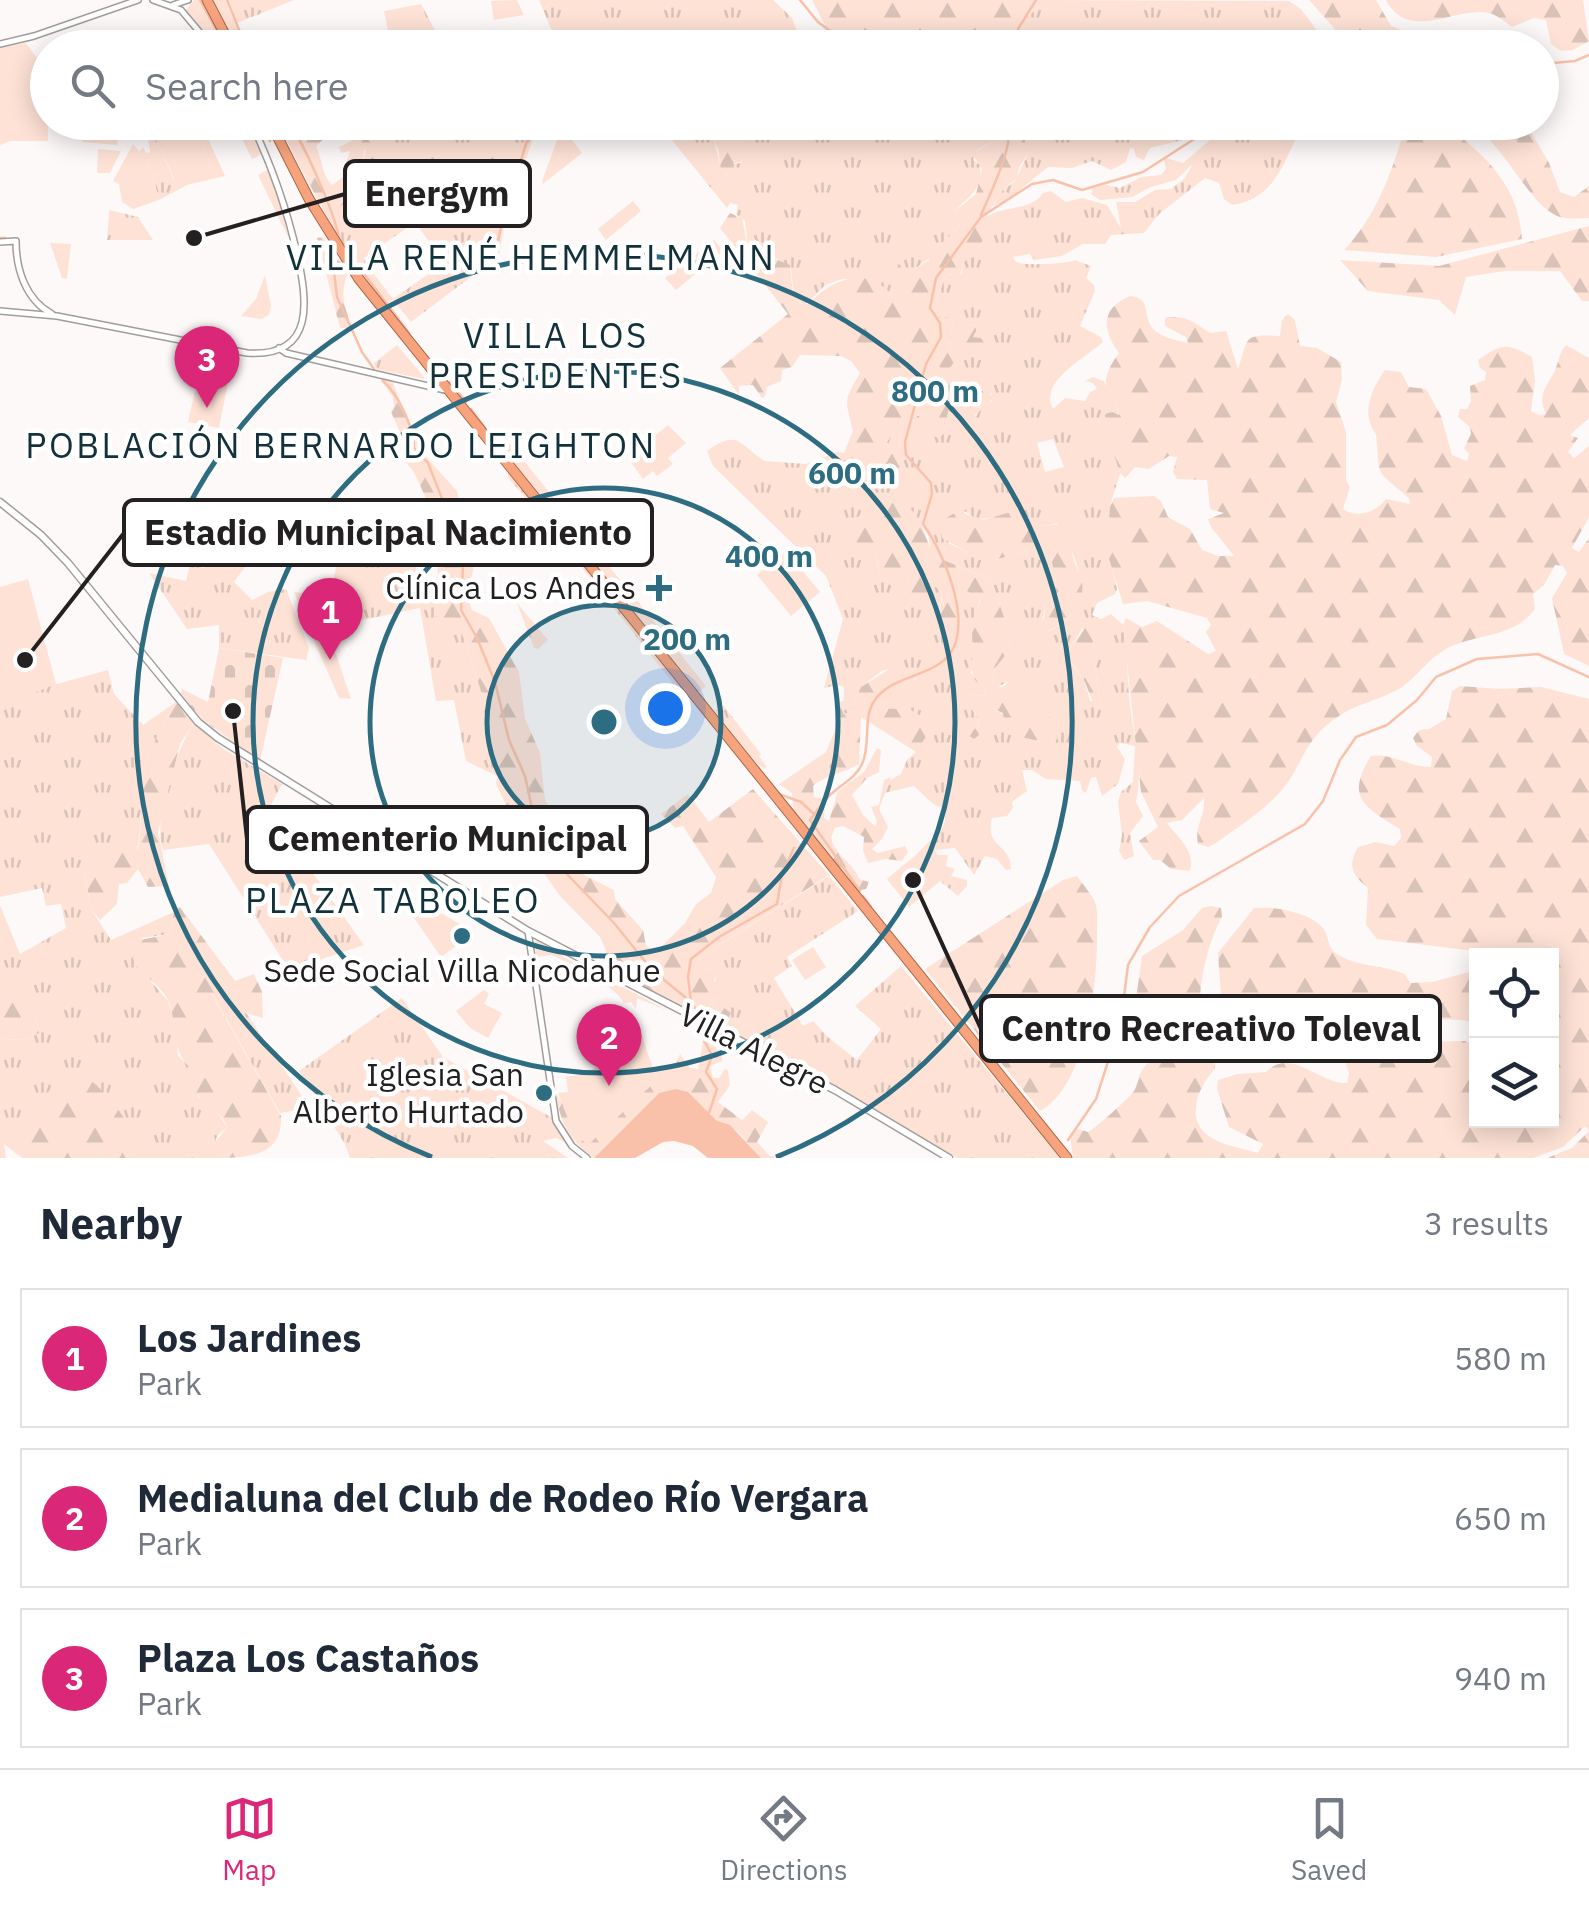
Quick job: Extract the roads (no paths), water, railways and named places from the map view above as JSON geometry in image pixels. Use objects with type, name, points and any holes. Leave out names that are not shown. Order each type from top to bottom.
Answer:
[{"type":"highway","points":[[207,0],[223,30]]},
{"type":"highway","points":[[279,140],[348,265],[1067,1158]]},
{"type":"main road","name":"Villa Alegre","points":[[0,502],[64,558],[198,722],[237,751],[528,931],[834,1090],[949,1158]]},
{"type":"street","points":[[51,30],[138,0]]},
{"type":"street","points":[[153,0],[184,4],[200,30]]},
{"type":"street","points":[[0,44],[30,37]]},
{"type":"street","points":[[0,311],[57,316],[247,354],[279,348],[299,329],[306,304],[286,203],[259,140]]},
{"type":"street","points":[[267,156],[286,153]]},
{"type":"street","points":[[272,166],[286,153]]},
{"type":"street","points":[[1,242],[16,241],[26,289],[38,305],[57,316]]},
{"type":"street","points":[[1,242],[16,251]]},
{"type":"street","points":[[33,314],[38,305]]},
{"type":"street","points":[[279,348],[286,353],[446,390]]},
{"type":"street","points":[[528,931],[553,1109],[568,1140],[587,1158]]},
{"type":"waterway","points":[[200,0],[216,30]]},
{"type":"waterway","points":[[227,0],[239,30]]},
{"type":"waterway","points":[[800,0],[829,30]]},
{"type":"waterway","points":[[1018,30],[1036,0]]},
{"type":"waterway","points":[[1559,62],[1589,55]]},
{"type":"waterway","points":[[299,140],[333,217],[340,244]]},
{"type":"waterway","points":[[492,271],[503,217],[527,140]]},
{"type":"waterway","points":[[981,215],[1008,140]]},
{"type":"waterway","points":[[860,891],[810,820],[859,769],[865,757],[870,710],[879,695],[939,664],[951,652],[957,635],[958,616],[949,575],[923,524],[932,494],[931,483],[906,455],[905,442],[926,364],[941,337],[940,323],[930,308],[936,278],[981,217],[1032,184],[1053,180],[1082,190],[1143,172],[1193,140]]},
{"type":"waterway","points":[[0,238],[5,238]]},
{"type":"waterway","points":[[343,243],[353,258]]},
{"type":"waterway","points":[[333,263],[337,297],[374,369]]},
{"type":"waterway","points":[[365,275],[409,333]]},
{"type":"waterway","points":[[442,373],[446,379]]},
{"type":"waterway","points":[[383,381],[404,412],[414,448],[428,463],[464,543],[461,610],[495,682],[533,813],[564,871],[652,970],[691,1002]]},
{"type":"waterway","points":[[450,382],[466,402]]},
{"type":"waterway","points":[[471,409],[485,428]]},
{"type":"waterway","points":[[490,433],[495,439]]},
{"type":"waterway","points":[[501,447],[509,458]]},
{"type":"waterway","points":[[1068,1140],[1096,1099],[1121,1021],[1128,965],[1150,927],[1179,896],[1305,824],[1323,801],[1340,760],[1356,737],[1387,725],[1417,700],[1436,677],[1477,659],[1538,654],[1589,677]]},
{"type":"waterway","points":[[685,677],[697,691]]},
{"type":"waterway","points":[[779,794],[801,802],[814,814]]},
{"type":"waterway","points":[[701,1017],[691,1002],[691,959],[719,937],[777,904],[782,874],[794,848]]},
{"type":"waterway","points":[[863,896],[871,907]]},
{"type":"waterway","points":[[702,1025],[703,1038],[712,1056],[706,1072],[717,1089],[709,1113]]},
{"type":"place","name":"Energym","points":[[194,238]]},
{"type":"place","name":"Plaza Los Castaños","points":[[207,408]]},
{"type":"place","name":"Clínica Los Andes","points":[[659,588]]},
{"type":"place","name":"Estadio Municipal Nacimiento","points":[[25,660]]},
{"type":"place","name":"Los Jardines","points":[[330,660]]},
{"type":"place","name":"Cementerio Municipal","points":[[233,711]]},
{"type":"place","name":"Centro Recreativo Toleval","points":[[913,880]]},
{"type":"place","name":"Sede Social Villa Nicodahue","points":[[462,936]]},
{"type":"place","name":"Medialuna del Club de Rodeo Río Vergara","points":[[609,1086]]},
{"type":"place","name":"Iglesia San Alberto Hurtado","points":[[544,1093]]},
{"type":"district","name":"VILLA RENÉ HEMMELMANN","points":[[531,258]]},
{"type":"district","name":"VILLA LOS PRESIDENTES","points":[[556,356]]},
{"type":"district","name":"POBLACIÓN BERNARDO LEIGHTON","points":[[341,446]]},
{"type":"district","name":"PLAZA TABOLEO","points":[[393,901]]}]
